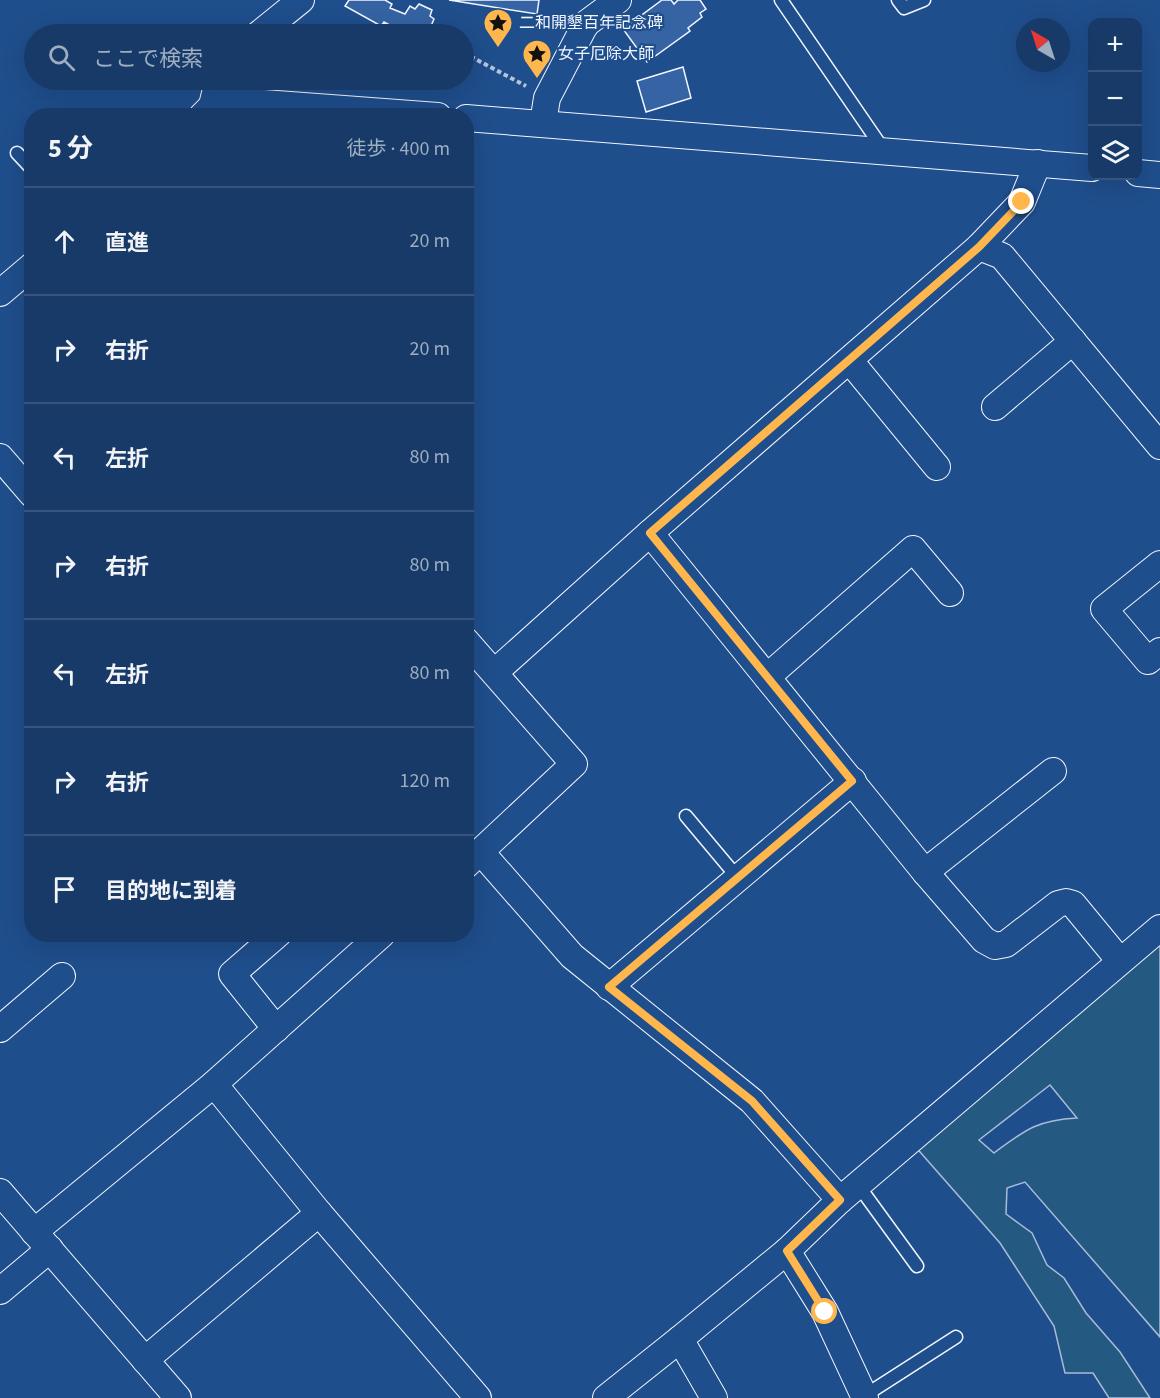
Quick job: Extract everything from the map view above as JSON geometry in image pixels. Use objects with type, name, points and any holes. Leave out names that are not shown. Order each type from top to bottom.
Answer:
[{"type":"street","points":[[271,24],[301,0]]},
{"type":"street","points":[[543,123],[548,98],[587,23],[618,0]]},
{"type":"street","points":[[208,108],[214,90]]},
{"type":"street","points":[[216,108],[236,101],[330,108]]},
{"type":"street","points":[[474,118],[1088,168]]},
{"type":"street","points":[[495,672],[650,533],[979,247],[1022,202],[1038,163]]},
{"type":"street","points":[[1142,173],[1160,175]]},
{"type":"street","points":[[979,247],[1002,256],[1160,446]]},
{"type":"street","points":[[0,293],[24,273]]},
{"type":"street","points":[[995,407],[1073,341]]},
{"type":"street","points":[[850,361],[937,467]]},
{"type":"street","points":[[0,457],[24,485]]},
{"type":"street","points":[[650,533],[925,873],[984,940],[995,946],[1006,944],[1058,904],[1066,902],[1073,904],[1120,961]]},
{"type":"street","points":[[767,677],[913,549],[950,593]]},
{"type":"street","points":[[1160,564],[1104,609],[1148,661],[1160,651]]},
{"type":"street","points":[[474,650],[574,764],[474,859],[572,956],[752,1101],[849,1193]]},
{"type":"street","points":[[925,873],[1053,771]]},
{"type":"street","points":[[609,987],[852,781]]},
{"type":"street","points":[[606,1398],[787,1251],[849,1193],[1160,928]]},
{"type":"street","points":[[269,942],[232,974],[276,1029]]},
{"type":"street","points":[[0,1291],[42,1240],[373,942]]},
{"type":"street","points":[[0,1029],[62,976]]},
{"type":"street","points":[[214,1084],[319,1213],[478,1398]]},
{"type":"street","points":[[0,1192],[176,1397]]},
{"type":"street","points":[[145,1360],[319,1213]]},
{"type":"street","points":[[787,1251],[825,1312],[865,1397]]},
{"type":"street","points":[[680,1340],[714,1398]]},
{"type":"lane","points":[[781,0],[884,150]]},
{"type":"lane","points":[[898,0],[904,8],[924,0]]},
{"type":"lane","points":[[17,153],[24,160]]},
{"type":"lane","points":[[686,816],[738,878]]},
{"type":"lane","points":[[849,1193],[917,1266]]},
{"type":"lane","points":[[865,1397],[956,1337]]},
{"type":"path","points":[[474,58],[548,98]]},
{"type":"shaded area","points":[[1160,936],[1160,1337],[1025,1182],[1007,1188],[1006,1214],[1032,1233],[1047,1265],[1064,1278],[1086,1313],[1120,1352],[1150,1398],[1109,1398],[1093,1373],[1065,1373],[1054,1326],[1000,1243],[913,1144]],"holes":[[[1050,1085],[1077,1118],[1041,1124],[1014,1138],[994,1153],[979,1140]]]},
{"type":"building","points":[[349,0],[385,0],[392,4],[390,8],[405,14],[410,6],[415,9],[419,4],[432,10],[430,16],[434,19],[432,24],[388,24],[384,22],[377,24],[345,6]]},
{"type":"building","points":[[449,0],[539,0],[537,14]]},
{"type":"building","points":[[662,0],[671,0],[674,4],[678,0],[700,0],[706,9],[700,13],[702,17],[688,28],[690,31],[647,62],[623,29]]},
{"type":"building","points":[[683,67],[691,98],[646,112],[637,81]]},
{"type":"place","name":"二和開墾百年記念碑","points":[[498,48]]},
{"type":"place","name":"女子厄除大師","points":[[537,80]]},
{"type":"route","points":[[825,1312],[787,1251],[840,1200],[752,1101],[609,987],[852,781],[650,533],[979,247],[1022,202]]}]
